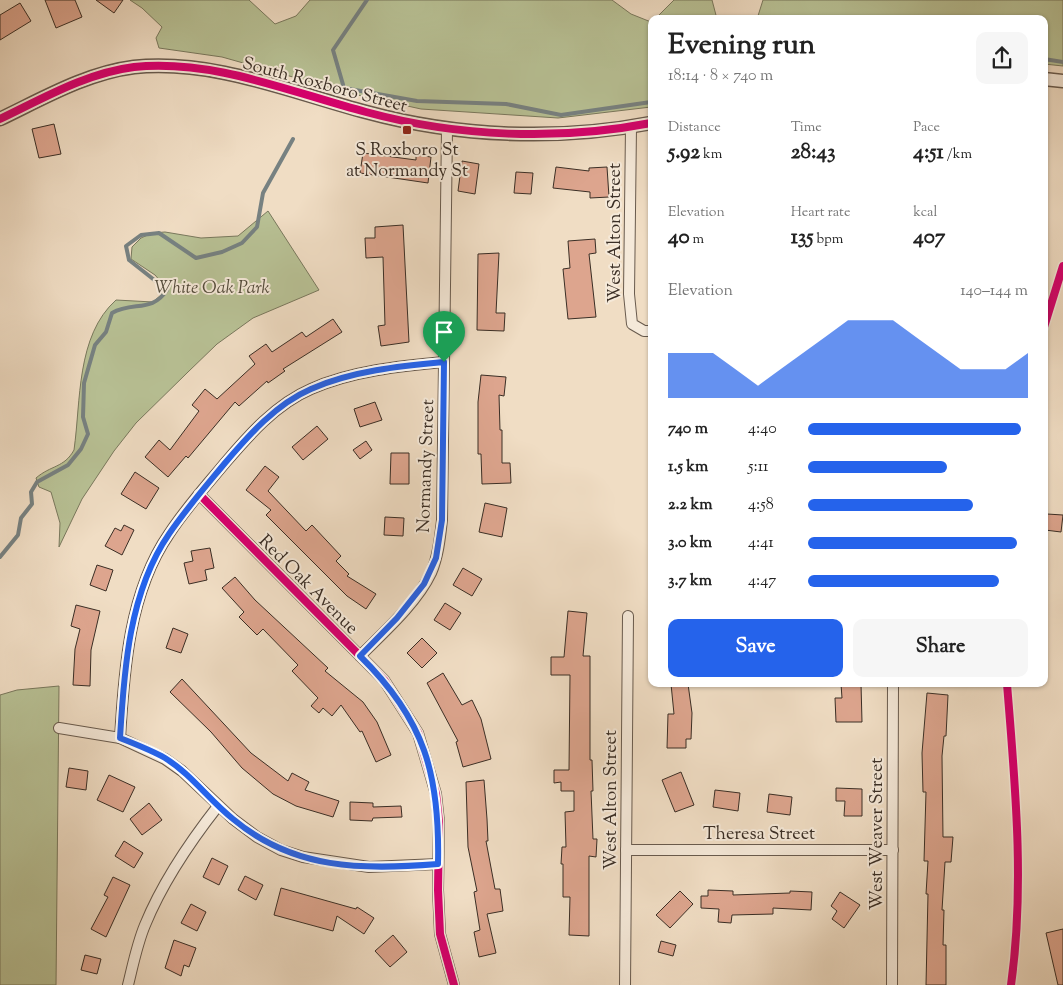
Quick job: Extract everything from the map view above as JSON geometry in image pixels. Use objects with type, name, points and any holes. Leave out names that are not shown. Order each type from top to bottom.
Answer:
[{"type":"street","name":"South Roxboro Street","points":[[0,119],[86,80],[132,68],[164,66],[234,74],[367,113],[414,124],[447,129],[523,134],[565,133],[648,124]]},
{"type":"street","points":[[1048,79],[1063,81]]},
{"type":"street","name":"West Alton Street","points":[[631,127],[629,294],[632,324],[648,331]]},
{"type":"street","name":"Normandy Street","points":[[360,656],[397,618],[424,584],[436,558],[442,520],[447,129]]},
{"type":"street","points":[[120,738],[126,660],[141,593],[155,559],[168,535],[199,494],[243,442],[281,407],[310,389],[340,379],[420,364],[444,362]]},
{"type":"street","name":"Red Oak Avenue","points":[[199,494],[384,680],[418,733],[436,794],[439,822],[440,934],[454,985]]},
{"type":"street","name":"West Alton Street","points":[[625,985],[628,616]]},
{"type":"street","name":"West Weaver Street","points":[[892,985],[893,687]]},
{"type":"street","points":[[59,728],[120,738],[165,758],[182,771],[218,806],[257,837],[281,850],[303,857],[369,868],[438,864]]},
{"type":"street","points":[[128,985],[144,927],[156,899],[174,866],[218,806]]},
{"type":"street","name":"Theresa Street","points":[[626,850],[893,850]]},
{"type":"green space","points":[[130,0],[249,0],[275,24],[296,16],[310,0],[612,0],[631,14],[648,21],[648,107],[558,118],[421,109],[353,94],[222,57],[159,48],[156,38],[162,27],[142,8]]},
{"type":"green space","points":[[674,0],[712,0],[716,15],[659,15]]},
{"type":"green space","points":[[763,0],[1063,0],[1063,66],[1048,64],[1048,15],[758,15]]},
{"type":"green space","name":"White Oak Park","points":[[268,211],[319,290],[253,318],[217,344],[136,423],[114,451],[82,499],[59,547],[60,523],[51,492],[39,487],[36,478],[62,463],[74,450],[83,370],[87,350],[94,332],[103,315],[116,300],[153,302],[161,295],[162,283],[155,275],[131,259],[132,247],[141,238],[152,233],[165,232],[201,238],[238,236]]},
{"type":"green space","points":[[59,686],[56,985],[0,985],[0,695],[17,690]]},
{"type":"building","points":[[45,0],[75,0],[82,17],[56,28]]},
{"type":"building","points":[[96,0],[123,0],[114,13]]},
{"type":"building","points":[[20,3],[31,21],[0,40],[0,15]]},
{"type":"building","points":[[54,124],[61,154],[39,158],[32,129]]},
{"type":"building","points":[[363,153],[416,160],[416,155],[431,157],[428,183],[360,173]]},
{"type":"building","points":[[462,161],[479,164],[475,194],[458,191]]},
{"type":"building","points":[[556,167],[589,171],[589,168],[607,167],[609,197],[590,198],[590,192],[553,188]]},
{"type":"building","points":[[516,172],[533,173],[531,194],[514,193]]},
{"type":"building","points":[[403,225],[409,342],[381,346],[378,326],[385,325],[383,257],[366,258],[365,238],[375,238],[375,227]]},
{"type":"building","points":[[595,239],[596,253],[589,254],[596,317],[568,319],[563,269],[570,268],[568,241]]},
{"type":"building","points":[[499,253],[496,313],[505,313],[504,331],[477,330],[478,254]]},
{"type":"building","points":[[333,319],[342,332],[283,369],[285,371],[268,383],[267,381],[239,406],[235,402],[188,458],[186,456],[168,477],[145,457],[159,440],[170,450],[199,411],[192,405],[205,389],[217,399],[255,364],[249,356],[266,344],[272,352],[302,332],[306,337]]},
{"type":"building","points":[[481,375],[506,377],[504,396],[499,395],[500,430],[502,430],[502,463],[510,463],[511,483],[482,484],[481,454],[478,454],[478,402]]},
{"type":"building","points":[[375,402],[382,420],[360,427],[354,409]]},
{"type":"building","points":[[317,426],[328,439],[303,460],[292,447]]},
{"type":"building","points":[[366,441],[372,450],[360,459],[353,450]]},
{"type":"building","points":[[391,453],[409,453],[409,484],[390,484]]},
{"type":"building","points":[[265,466],[279,477],[268,491],[306,531],[312,525],[341,556],[336,561],[349,574],[347,576],[376,594],[366,609],[347,596],[266,515],[271,510],[246,490]]},
{"type":"building","points":[[135,472],[159,488],[146,509],[121,494]]},
{"type":"building","points":[[485,503],[507,508],[502,537],[479,532]]},
{"type":"building","points":[[1048,514],[1063,515],[1061,532],[1048,530]]},
{"type":"building","points":[[385,517],[404,518],[403,536],[384,535]]},
{"type":"building","points":[[124,525],[134,530],[122,555],[105,546],[115,528],[121,531]]},
{"type":"building","points":[[210,548],[214,568],[205,570],[207,580],[189,584],[184,563],[193,561],[191,551]]},
{"type":"building","points":[[97,565],[113,570],[106,591],[90,585]]},
{"type":"building","points":[[463,568],[482,579],[472,596],[453,585]]},
{"type":"building","points":[[235,577],[255,600],[328,668],[325,671],[363,702],[377,722],[391,755],[376,762],[362,731],[360,732],[341,705],[332,716],[323,708],[319,713],[311,706],[318,698],[292,671],[298,665],[263,629],[257,635],[239,617],[244,612],[222,588]]},
{"type":"building","points":[[445,603],[461,613],[450,630],[434,620]]},
{"type":"building","points":[[76,605],[100,611],[91,650],[90,686],[73,685],[75,649],[80,629],[71,626]]},
{"type":"building","points":[[568,611],[587,613],[583,656],[590,656],[590,760],[592,760],[593,791],[591,791],[593,839],[597,839],[596,857],[589,856],[589,936],[569,935],[570,897],[563,897],[563,864],[561,864],[562,847],[566,847],[565,812],[574,811],[574,791],[561,791],[561,782],[554,783],[554,770],[569,770],[570,675],[551,675],[551,657],[564,657]]},
{"type":"building","points":[[173,628],[188,634],[181,653],[166,648]]},
{"type":"building","points":[[422,638],[437,653],[422,668],[407,653]]},
{"type":"building","points":[[443,673],[462,705],[472,700],[481,719],[491,759],[463,767],[456,742],[458,741],[427,683]]},
{"type":"building","points":[[182,679],[251,753],[288,781],[292,773],[309,782],[305,790],[339,801],[333,817],[296,806],[273,794],[242,768],[211,732],[170,692]]},
{"type":"building","points":[[671,687],[688,687],[692,713],[691,739],[686,739],[686,748],[667,748],[668,714],[674,714]]},
{"type":"building","points":[[841,687],[861,687],[862,722],[836,722],[835,698],[842,698]]},
{"type":"building","points":[[927,693],[948,695],[946,736],[944,736],[942,756],[943,837],[953,837],[951,862],[945,862],[942,910],[944,910],[943,945],[946,945],[946,985],[926,985],[928,861],[924,861],[926,792],[923,792],[922,753]]},
{"type":"building","points":[[69,768],[88,771],[86,790],[66,787]]},
{"type":"building","points":[[681,772],[694,805],[675,812],[662,780]]},
{"type":"building","points":[[109,775],[135,787],[123,812],[97,800]]},
{"type":"building","points":[[484,780],[488,841],[486,841],[495,889],[500,889],[503,911],[487,914],[496,953],[479,957],[474,932],[480,930],[474,892],[477,891],[468,847],[466,782]]},
{"type":"building","points":[[836,788],[862,789],[862,816],[844,816],[845,801],[836,801]]},
{"type":"building","points":[[715,790],[740,793],[738,811],[713,807]]},
{"type":"building","points":[[769,794],[792,797],[790,815],[767,812]]},
{"type":"building","points":[[350,802],[373,803],[373,807],[401,806],[402,817],[373,818],[372,821],[350,820]]},
{"type":"building","points":[[149,803],[162,820],[142,835],[130,819]]},
{"type":"building","points":[[124,841],[143,853],[134,868],[115,856]]},
{"type":"building","points":[[212,858],[228,866],[219,885],[203,877]]},
{"type":"building","points":[[245,876],[263,885],[256,900],[238,890]]},
{"type":"building","points":[[113,877],[130,885],[106,937],[91,929],[108,897],[104,895]]},
{"type":"building","points":[[281,888],[356,909],[357,907],[374,918],[364,934],[337,916],[333,931],[274,915]]},
{"type":"building","points":[[708,890],[733,891],[733,895],[790,893],[790,891],[812,892],[811,910],[773,908],[773,914],[732,915],[731,923],[718,922],[719,909],[701,908],[701,896],[708,896]]},
{"type":"building","points":[[680,891],[693,904],[670,928],[656,915]]},
{"type":"building","points":[[840,892],[860,905],[844,928],[832,919],[837,911],[831,906]]},
{"type":"building","points":[[191,904],[206,912],[197,931],[181,923]]},
{"type":"building","points":[[1063,929],[1063,985],[1058,985],[1046,933]]},
{"type":"building","points":[[393,935],[407,952],[390,967],[375,951]]},
{"type":"building","points":[[174,940],[196,948],[189,967],[184,965],[181,976],[165,968]]},
{"type":"building","points":[[661,941],[676,945],[673,956],[658,952]]},
{"type":"building","points":[[85,955],[101,959],[97,974],[81,970]]},
{"type":"waterway","points":[[367,0],[333,50],[344,88],[417,101],[506,104],[561,115],[648,102]]},
{"type":"waterway","points":[[1048,60],[1063,62]]},
{"type":"waterway","points":[[0,557],[18,535],[21,518],[32,504],[31,492],[37,482],[68,465],[81,449],[88,434],[83,417],[84,383],[95,345],[106,332],[112,313],[155,302],[167,290],[129,260],[126,246],[141,235],[159,233],[196,258],[222,252],[242,243],[257,227],[263,193],[293,139]]},
{"type":"cycle path","points":[[0,119],[65,88],[99,75],[134,67],[164,66],[223,72],[366,112],[436,127],[508,134],[544,134],[616,129],[648,124]]},
{"type":"cycle path","points":[[1048,314],[1063,266]]},
{"type":"cycle path","points":[[199,494],[384,680],[418,733],[436,794],[439,822],[438,890],[440,934],[454,985]]},
{"type":"cycle path","points":[[1007,687],[1018,872],[1015,948],[1011,985]]},
{"type":"place","name":"S Roxboro St at Normandy St","points":[[407,130]]},
{"type":"route","points":[[444,362],[442,520],[436,558],[431,573],[424,584],[397,618],[360,656],[384,680],[410,717],[418,733],[436,794],[439,822],[438,864],[369,868],[303,857],[281,850],[257,837],[233,820],[182,771],[165,758],[120,738],[126,660],[141,593],[155,559],[168,535],[199,494],[243,442],[281,407],[310,389],[340,379],[420,364],[444,362]]}]
